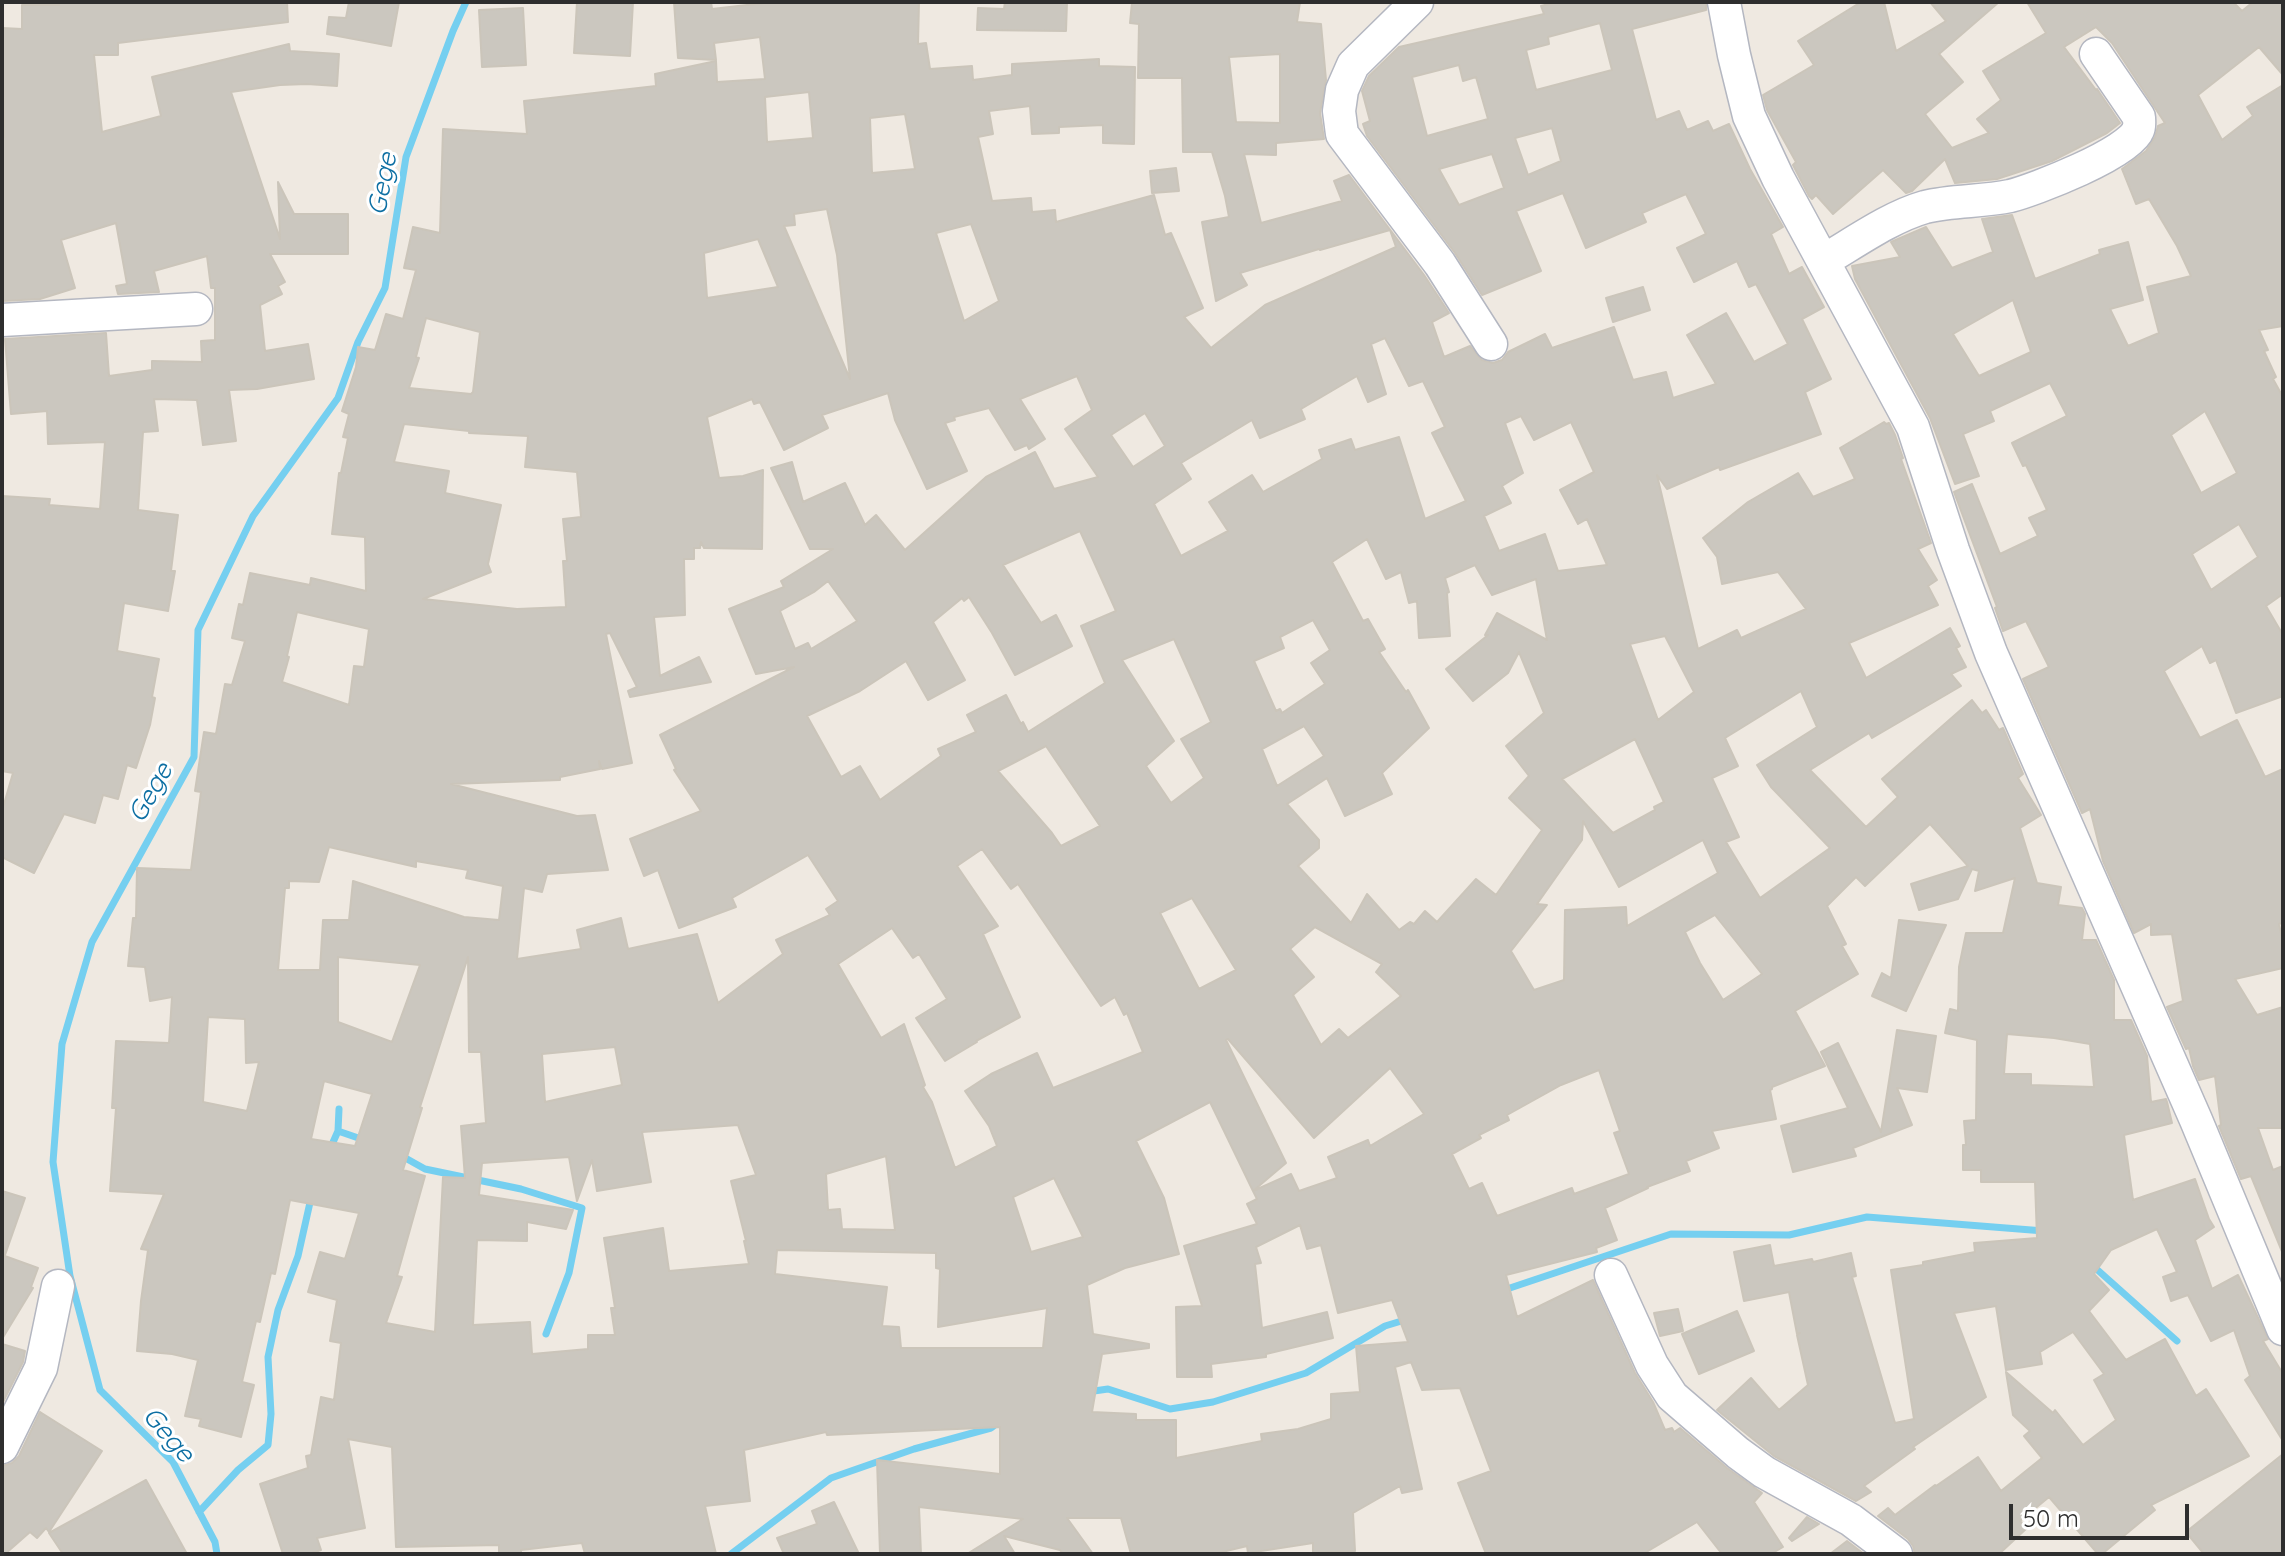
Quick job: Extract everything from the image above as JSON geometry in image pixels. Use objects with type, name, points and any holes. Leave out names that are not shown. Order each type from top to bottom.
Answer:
[{"type":"street","points":[[1417,2],[1353,65],[1342,90],[1339,111],[1342,134],[1440,264],[1491,344]]},
{"type":"street","points":[[1724,2],[1749,116],[1778,178],[1913,427],[1991,653],[2196,1120],[2283,1329]]},
{"type":"street","points":[[1823,261],[1904,215],[1926,207],[2010,196],[2102,159],[2130,140],[2138,130],[2139,117],[2096,54]]},
{"type":"street","points":[[2,320],[196,309]]},
{"type":"street","points":[[1611,1275],[1652,1365],[1672,1396],[1764,1472],[1851,1520],[1896,1554]]},
{"type":"street","points":[[2,1447],[41,1368],[58,1286]]},
{"type":"building","points":[[59,2],[287,2],[288,22],[118,43],[118,55],[94,55],[102,132],[161,116],[152,77],[289,44],[290,51],[339,54],[337,86],[280,85],[231,92],[280,239],[278,182],[294,214],[348,214],[348,254],[270,254],[285,282],[278,286],[282,294],[260,305],[265,351],[308,344],[314,379],[257,389],[229,390],[236,441],[203,445],[197,400],[154,399],[158,431],[143,432],[138,510],[178,515],[171,571],[175,571],[168,611],[124,603],[117,651],[159,659],[150,725],[136,768],[127,765],[118,799],[103,795],[95,823],[64,814],[34,873],[2,857],[2,811],[13,773],[2,771],[2,496],[50,499],[49,505],[100,509],[105,442],[48,444],[47,411],[11,414],[5,339],[106,333],[109,376],[152,370],[152,361],[202,362],[201,341],[215,340],[215,288],[211,288],[207,256],[154,271],[159,292],[118,294],[116,286],[127,284],[116,223],[61,240],[75,288],[40,299],[2,301],[2,28],[22,29],[22,5],[59,5]]},
{"type":"building","points":[[349,2],[399,2],[391,46],[327,34],[329,17],[346,18]]},
{"type":"building","points":[[577,2],[633,2],[630,56],[574,53]]},
{"type":"building","points":[[674,2],[711,2],[712,9],[773,2],[919,2],[918,44],[926,43],[930,69],[972,66],[973,80],[1012,75],[1012,64],[1099,59],[1099,66],[1135,67],[1134,144],[1103,143],[1103,125],[1059,127],[1059,133],[1032,134],[1030,106],[989,111],[993,134],[978,137],[992,201],[1031,198],[1032,212],[1055,210],[1056,222],[1154,195],[1165,235],[1171,233],[1203,308],[1184,317],[1211,348],[1265,305],[1396,247],[1390,230],[1319,249],[1240,273],[1247,285],[1216,301],[1202,222],[1229,217],[1225,196],[1212,152],[1183,152],[1182,78],[1138,78],[1139,24],[1130,23],[1132,2],[1300,2],[1297,22],[1321,24],[1326,80],[1320,113],[1324,139],[1276,143],[1276,155],[1244,154],[1261,223],[1342,201],[1334,181],[1349,175],[1424,275],[1449,313],[1432,322],[1444,357],[1470,346],[1482,360],[1493,363],[1545,334],[1552,348],[1614,327],[1633,380],[1666,372],[1673,398],[1716,384],[1687,335],[1726,313],[1754,362],[1788,344],[1756,284],[1749,287],[1737,261],[1694,282],[1677,248],[1706,234],[1686,194],[1642,213],[1646,222],[1586,248],[1563,193],[1516,211],[1541,271],[1482,295],[1455,253],[1367,136],[1363,124],[1370,121],[1362,91],[1369,76],[1399,47],[1544,14],[1541,6],[1556,2],[1706,2],[1706,10],[1632,29],[1656,120],[1679,111],[1687,130],[1708,121],[1713,131],[1729,124],[1783,227],[1771,234],[1789,274],[1802,267],[1824,307],[1802,319],[1831,379],[1805,392],[1821,434],[1720,470],[1719,467],[1667,489],[1657,475],[1698,649],[1737,630],[1741,638],[1806,609],[1778,572],[1722,584],[1717,557],[1703,538],[1748,502],[1798,473],[1813,497],[1855,479],[1840,448],[1884,422],[1889,423],[1931,543],[1918,549],[1937,580],[1928,586],[1938,605],[1849,643],[1866,678],[1950,628],[1960,646],[1956,648],[1966,667],[1951,674],[1961,686],[1872,738],[1869,733],[1810,770],[1866,827],[1898,797],[1882,779],[1972,700],[1982,713],[1986,710],[1999,730],[2003,728],[2023,774],[2018,778],[2041,815],[2020,828],[2037,883],[2061,887],[2058,905],[2082,908],[2085,914],[2082,940],[2096,940],[2114,980],[2114,1020],[2131,1020],[2147,1056],[2151,1102],[2166,1099],[2167,1102],[2172,1123],[2124,1135],[2133,1200],[2195,1179],[2214,1227],[2195,1240],[2212,1289],[2238,1275],[2268,1339],[2263,1341],[2283,1374],[2283,1441],[2245,1380],[2250,1376],[2234,1330],[2211,1341],[2188,1295],[2171,1301],[2163,1277],[2177,1272],[2157,1229],[2111,1250],[2094,1274],[2109,1290],[2089,1311],[2126,1360],[2165,1339],[2196,1396],[2206,1389],[2249,1456],[2151,1505],[2155,1510],[2102,1554],[2098,1554],[2049,1497],[2020,1521],[2027,1528],[1999,1554],[1915,1554],[1908,1539],[1878,1516],[1888,1508],[1895,1515],[1978,1457],[2001,1491],[2042,1458],[2024,1436],[2030,1431],[2013,1415],[2006,1372],[2053,1413],[2055,1410],[2083,1445],[2116,1420],[2094,1380],[2104,1374],[2073,1332],[2040,1352],[2042,1364],[2006,1370],[1996,1306],[1954,1313],[1986,1397],[1913,1447],[1915,1449],[1864,1486],[1871,1492],[1856,1501],[1774,1456],[1717,1410],[1751,1378],[1779,1410],[1808,1385],[1797,1335],[1800,1333],[1797,1334],[1789,1292],[1744,1301],[1734,1252],[1770,1245],[1774,1266],[1812,1259],[1813,1262],[1851,1253],[1856,1276],[1852,1277],[1895,1423],[1914,1419],[1891,1270],[1975,1252],[1974,1243],[2037,1238],[2035,1182],[1981,1182],[1981,1170],[1963,1170],[1963,1145],[1966,1145],[1964,1121],[1976,1120],[1977,1040],[1945,1033],[1950,1009],[1958,1011],[1959,967],[1966,933],[2003,933],[2015,878],[1975,891],[1979,871],[1972,869],[1958,899],[1919,910],[1911,884],[1968,866],[1930,824],[1865,886],[1856,877],[1827,906],[1846,944],[1842,946],[1858,974],[1795,1011],[1825,1066],[1772,1087],[1776,1119],[1712,1131],[1719,1148],[1686,1161],[1690,1171],[1647,1187],[1605,1208],[1617,1240],[1596,1248],[1597,1252],[1506,1275],[1517,1317],[1593,1280],[1665,1430],[1672,1428],[1674,1432],[1680,1428],[1762,1493],[1754,1502],[1783,1547],[1771,1554],[1722,1554],[1697,1522],[1643,1554],[1486,1554],[1458,1483],[1491,1471],[1460,1388],[1422,1390],[1411,1362],[1395,1367],[1422,1489],[1402,1493],[1400,1486],[1353,1513],[1355,1551],[1313,1553],[1313,1543],[1248,1553],[1247,1546],[1214,1554],[1131,1554],[1121,1518],[1067,1518],[1093,1554],[1063,1554],[1060,1550],[1004,1536],[1015,1554],[967,1554],[1023,1519],[919,1507],[921,1554],[880,1554],[877,1460],[1000,1474],[1000,1427],[827,1435],[826,1432],[744,1450],[750,1501],[705,1506],[716,1554],[585,1554],[582,1543],[521,1550],[521,1554],[499,1554],[499,1545],[396,1547],[392,1447],[348,1439],[365,1528],[317,1538],[321,1550],[309,1554],[283,1554],[260,1484],[308,1468],[306,1456],[311,1455],[321,1397],[334,1400],[341,1343],[330,1341],[337,1300],[308,1292],[320,1252],[345,1259],[359,1213],[290,1200],[275,1274],[271,1273],[260,1322],[256,1321],[242,1382],[254,1385],[241,1437],[199,1426],[201,1419],[185,1416],[198,1360],[137,1351],[148,1250],[141,1249],[164,1194],[110,1191],[116,1108],[112,1108],[116,1041],[169,1043],[172,997],[150,1001],[145,967],[128,966],[133,918],[136,918],[137,868],[191,870],[201,792],[195,791],[204,732],[216,734],[225,684],[232,685],[245,641],[232,638],[250,573],[310,585],[311,578],[366,591],[365,537],[332,534],[339,473],[348,438],[343,437],[349,414],[342,411],[356,367],[358,347],[375,350],[386,314],[403,319],[416,270],[404,268],[413,227],[440,233],[443,129],[527,134],[524,101],[656,86],[655,74],[716,61],[717,82],[765,79],[760,37],[714,43],[716,60],[678,58]],"holes":[[[1600,23],[1612,70],[1536,90],[1526,50],[1549,44],[1548,37]],[[1280,54],[1280,123],[1236,122],[1229,57]],[[1459,65],[1463,81],[1476,77],[1488,119],[1427,136],[1412,77]],[[809,92],[813,138],[767,142],[765,97]],[[905,114],[915,169],[872,173],[870,118]],[[1552,128],[1561,161],[1528,175],[1515,138]],[[1492,154],[1504,188],[1459,205],[1439,169]],[[827,209],[837,255],[850,379],[784,226],[795,225],[794,214]],[[971,224],[999,301],[964,321],[936,233]],[[758,239],[778,287],[707,298],[704,253]],[[426,318],[480,332],[473,392],[409,388],[419,358],[416,357]],[[1385,338],[1409,386],[1423,381],[1445,427],[1432,433],[1466,501],[1425,519],[1399,437],[1355,450],[1351,439],[1319,450],[1322,459],[1263,492],[1252,475],[1209,502],[1228,531],[1181,556],[1154,504],[1191,479],[1181,463],[1252,420],[1260,438],[1305,419],[1301,409],[1357,376],[1368,402],[1386,394],[1371,344]],[[1077,376],[1092,410],[1065,429],[1098,477],[1054,489],[1035,452],[986,477],[905,550],[876,515],[865,525],[845,483],[803,502],[792,462],[771,468],[810,549],[833,549],[781,581],[784,587],[729,609],[756,674],[794,667],[660,735],[674,770],[701,811],[630,839],[644,876],[658,870],[679,928],[736,907],[732,898],[808,855],[838,901],[826,909],[830,915],[776,940],[783,954],[718,1003],[697,934],[628,949],[621,918],[577,930],[581,949],[517,959],[524,888],[542,892],[547,874],[608,870],[595,815],[577,816],[451,784],[560,780],[560,777],[600,769],[599,761],[602,769],[632,763],[606,634],[610,633],[637,687],[628,691],[630,697],[711,682],[699,657],[660,676],[654,617],[685,615],[684,559],[694,559],[694,548],[700,548],[701,542],[704,548],[762,549],[763,470],[719,478],[707,417],[752,399],[754,404],[760,402],[784,450],[828,428],[822,415],[888,393],[895,420],[927,489],[967,471],[945,423],[955,420],[954,417],[989,408],[1015,450],[1027,445],[1029,449],[1045,439],[1020,399]],[[1145,413],[1165,446],[1133,467],[1111,435]],[[1521,416],[1534,440],[1571,422],[1594,472],[1560,490],[1578,524],[1587,519],[1607,565],[1558,571],[1545,534],[1499,551],[1484,516],[1511,503],[1502,486],[1523,473],[1505,423]],[[404,424],[469,433],[528,436],[525,467],[577,472],[581,517],[563,519],[567,561],[563,561],[566,607],[517,609],[423,599],[491,572],[488,564],[501,505],[445,493],[449,471],[394,462]],[[1080,531],[1116,611],[1081,626],[1105,683],[1028,732],[1006,695],[967,715],[976,732],[938,749],[941,756],[880,800],[860,766],[841,777],[807,716],[860,691],[906,661],[928,700],[965,680],[933,622],[962,598],[964,601],[969,597],[1015,675],[1072,646],[1056,615],[1041,623],[1003,565]],[[1367,539],[1386,579],[1401,572],[1409,603],[1417,601],[1419,638],[1450,636],[1449,592],[1445,578],[1475,565],[1492,595],[1536,579],[1547,640],[1497,613],[1485,635],[1488,635],[1446,669],[1473,701],[1508,673],[1519,652],[1544,713],[1506,746],[1529,776],[1509,798],[1542,830],[1496,895],[1476,879],[1437,922],[1425,911],[1414,924],[1410,922],[1399,930],[1367,894],[1351,923],[1298,866],[1319,848],[1319,840],[1287,804],[1327,778],[1345,816],[1392,794],[1382,773],[1429,728],[1408,690],[1406,692],[1379,652],[1385,649],[1368,619],[1363,621],[1332,562]],[[828,581],[857,621],[811,649],[808,643],[795,649],[780,611]],[[297,612],[369,629],[364,667],[354,666],[349,705],[282,682]],[[1313,620],[1330,650],[1311,663],[1325,684],[1282,713],[1280,709],[1276,711],[1254,661],[1284,648],[1280,637]],[[1665,636],[1694,692],[1658,720],[1630,644]],[[1174,639],[1211,722],[1181,739],[1204,778],[1171,803],[1146,766],[1174,741],[1122,660]],[[1801,691],[1817,727],[1757,765],[1771,787],[1830,848],[1760,898],[1726,842],[1739,837],[1712,778],[1738,766],[1725,738]],[[1304,726],[1324,756],[1277,786],[1262,749]],[[1635,739],[1664,802],[1613,833],[1562,779]],[[1046,746],[1100,826],[1061,846],[998,771]],[[1583,821],[1619,887],[1703,840],[1718,873],[1627,926],[1626,907],[1565,910],[1564,980],[1534,990],[1511,951],[1547,905],[1537,904],[1582,840]],[[329,847],[416,867],[416,861],[468,870],[466,878],[503,886],[499,920],[464,917],[353,881],[349,920],[323,920],[320,970],[278,970],[285,888],[289,888],[289,881],[319,882]],[[982,849],[1011,889],[1018,884],[1101,1006],[1115,997],[1124,1015],[1127,1013],[1143,1052],[1053,1088],[1037,1053],[991,1074],[965,1091],[989,1126],[997,1146],[955,1168],[932,1102],[923,1087],[925,1085],[904,1024],[881,1038],[838,964],[892,928],[913,958],[919,954],[947,999],[916,1018],[945,1061],[1020,1017],[983,934],[998,926],[957,866]],[[1192,898],[1236,970],[1199,989],[1160,913]],[[1715,915],[1762,974],[1723,1000],[1685,932]],[[1315,927],[1382,964],[1376,972],[1401,996],[1348,1038],[1339,1029],[1321,1045],[1293,995],[1314,977],[1290,949]],[[338,957],[420,965],[392,1042],[338,1022]],[[468,957],[469,1052],[481,1052],[486,1123],[461,1126],[465,1178],[443,1177],[435,1332],[386,1323],[402,1277],[397,1276],[425,1176],[403,1170]],[[208,1017],[245,1019],[246,1063],[259,1062],[247,1111],[203,1102]],[[2007,1034],[2090,1044],[2094,1087],[2031,1085],[2031,1074],[2004,1074]],[[1228,1039],[1314,1138],[1390,1068],[1424,1114],[1370,1146],[1368,1140],[1328,1157],[1337,1178],[1299,1191],[1291,1174],[1253,1191],[1286,1163]],[[615,1047],[622,1085],[545,1102],[542,1054]],[[1599,1070],[1620,1131],[1614,1133],[1629,1174],[1574,1194],[1572,1188],[1497,1216],[1482,1183],[1469,1189],[1452,1154],[1481,1138],[1479,1135],[1509,1120],[1507,1115],[1561,1085]],[[324,1081],[372,1094],[355,1146],[311,1139]],[[1210,1102],[1257,1199],[1247,1204],[1257,1224],[1184,1246],[1202,1306],[1176,1307],[1177,1377],[1212,1377],[1211,1364],[1266,1357],[1266,1354],[1333,1338],[1327,1312],[1262,1328],[1255,1264],[1261,1263],[1256,1247],[1300,1225],[1307,1249],[1321,1245],[1338,1313],[1392,1300],[1408,1342],[1356,1346],[1360,1392],[1331,1394],[1331,1419],[1298,1429],[1261,1434],[1262,1441],[1176,1458],[1176,1420],[1136,1420],[1136,1414],[1092,1412],[1102,1354],[1149,1348],[1149,1344],[1093,1334],[1087,1285],[1125,1268],[1179,1254],[1164,1198],[1136,1141]],[[738,1125],[756,1175],[731,1181],[749,1264],[669,1271],[663,1228],[604,1238],[615,1308],[611,1308],[615,1335],[588,1335],[588,1349],[532,1354],[530,1322],[473,1325],[477,1240],[527,1241],[527,1222],[566,1229],[573,1210],[479,1195],[482,1163],[569,1157],[577,1201],[592,1160],[597,1191],[651,1182],[642,1132]],[[886,1156],[895,1230],[842,1229],[840,1209],[828,1210],[826,1174]],[[1054,1178],[1083,1237],[1031,1252],[1013,1197]],[[777,1250],[936,1253],[936,1268],[940,1269],[938,1327],[1047,1308],[1043,1348],[901,1348],[899,1327],[882,1326],[887,1287],[775,1274]]]},
{"type":"building","points":[[1005,2],[1067,2],[1066,31],[977,30],[978,8],[1004,9]]},
{"type":"building","points":[[1861,2],[1884,2],[1896,51],[1946,21],[1930,2],[1999,2],[1939,54],[1963,82],[1925,114],[1952,148],[1989,133],[1977,119],[2001,100],[1983,71],[2046,33],[2027,2],[2233,2],[2242,11],[2253,2],[2283,2],[2283,75],[2259,47],[2198,95],[2222,140],[2253,116],[2247,107],[2283,85],[2283,326],[2259,330],[2268,350],[2264,351],[2276,377],[2273,379],[2283,397],[2283,594],[2266,606],[2283,635],[2283,696],[2236,713],[2216,660],[2210,663],[2202,646],[2164,671],[2200,738],[2237,720],[2265,777],[2283,769],[2283,923],[2279,924],[2283,968],[2235,979],[2257,1015],[2283,1007],[2283,1128],[2258,1128],[2273,1170],[2283,1166],[2283,1254],[2251,1176],[2241,1179],[2219,1126],[2215,1076],[2199,1080],[2189,1048],[2186,1049],[2167,1007],[2183,1001],[2172,934],[2151,935],[2151,924],[2134,933],[2103,861],[2090,809],[2082,813],[2023,679],[2049,667],[2026,621],[2003,631],[1954,492],[1972,484],[2000,554],[2038,536],[2029,518],[2047,510],[2012,443],[2067,416],[2050,383],[1990,411],[1994,421],[1963,434],[1979,476],[1955,484],[1930,418],[1855,279],[1852,266],[1900,257],[1891,242],[1926,227],[1952,268],[1993,252],[1982,219],[2012,215],[2035,279],[2100,254],[2099,250],[2128,242],[2143,300],[2110,309],[2128,346],[2159,333],[2147,287],[2191,276],[2149,199],[2136,204],[2122,169],[2146,151],[2158,126],[2165,123],[2112,43],[2096,27],[2064,47],[2120,123],[2107,133],[2052,161],[1997,179],[1955,183],[1945,159],[1912,191],[1906,193],[1883,170],[1833,214],[1816,195],[1812,199],[1809,196],[1793,165],[1796,162],[1767,110],[1763,95],[1814,65],[1798,41]],"holes":[[[2013,300],[2031,352],[1979,376],[1953,334]],[[2205,411],[2237,473],[2201,493],[2171,435]],[[2239,524],[2258,557],[2211,590],[2192,554]]]},
{"type":"building","points":[[523,8],[526,65],[482,67],[479,10]]},
{"type":"building","points":[[1176,168],[1179,191],[1152,193],[1150,171]]},
{"type":"building","points":[[1643,287],[1650,310],[1613,322],[1606,298]]},
{"type":"building","points":[[1899,920],[1946,925],[1906,1011],[1872,996],[1882,973],[1891,978]]},
{"type":"building","points":[[1897,1030],[1936,1036],[1927,1092],[1897,1088],[1912,1125],[1853,1148],[1856,1156],[1793,1172],[1781,1126],[1848,1108],[1821,1052],[1838,1043],[1881,1132]]},
{"type":"building","points":[[2,1191],[25,1198],[5,1255],[2,1255]]},
{"type":"building","points":[[2,1255],[38,1268],[33,1288],[2,1339]]},
{"type":"building","points":[[1678,1309],[1683,1331],[1660,1336],[1654,1313]]},
{"type":"building","points":[[1737,1311],[1754,1351],[1699,1374],[1682,1334]]},
{"type":"building","points":[[2,1344],[25,1351],[23,1362],[2,1404]]},
{"type":"building","points":[[40,1412],[102,1451],[49,1532],[46,1528],[37,1538],[30,1532],[2,1554],[2,1466],[12,1463],[19,1456]]},
{"type":"building","points":[[2283,1454],[2283,1550],[2277,1554],[2204,1554],[2186,1532]]},
{"type":"building","points":[[146,1480],[187,1554],[63,1554],[49,1533]]},
{"type":"building","points":[[834,1502],[859,1554],[784,1554],[777,1538],[817,1524],[812,1511]]},
{"type":"building","points":[[1807,1517],[1819,1524],[1792,1541],[1789,1538]]},
{"type":"building","points":[[1847,1541],[1864,1554],[1830,1554]]},
{"type":"waterway","name":"Gege","points":[[217,1554],[215,1542],[173,1462],[100,1390],[70,1276],[53,1162],[62,1044],[92,942],[194,757],[198,630],[253,516],[338,398],[358,342],[385,288],[406,157],[466,2]]},
{"type":"waterway","points":[[330,1149],[338,1131],[339,1109]]},
{"type":"waterway","points":[[338,1131],[367,1141]]},
{"type":"waterway","points":[[400,1155],[425,1169],[521,1189],[582,1208],[569,1273],[546,1334]]},
{"type":"waterway","points":[[199,1512],[238,1470],[268,1445],[271,1414],[268,1357],[278,1310],[298,1256],[311,1198]]},
{"type":"waterway","points":[[1501,1291],[1671,1234],[1789,1235],[1867,1217],[2044,1231]]},
{"type":"waterway","points":[[2092,1265],[2177,1341]]},
{"type":"waterway","points":[[1087,1392],[1108,1389],[1170,1409],[1213,1402],[1306,1373],[1385,1326],[1408,1319]]},
{"type":"waterway","points":[[731,1554],[831,1478],[914,1449],[991,1428],[999,1422]]}]
